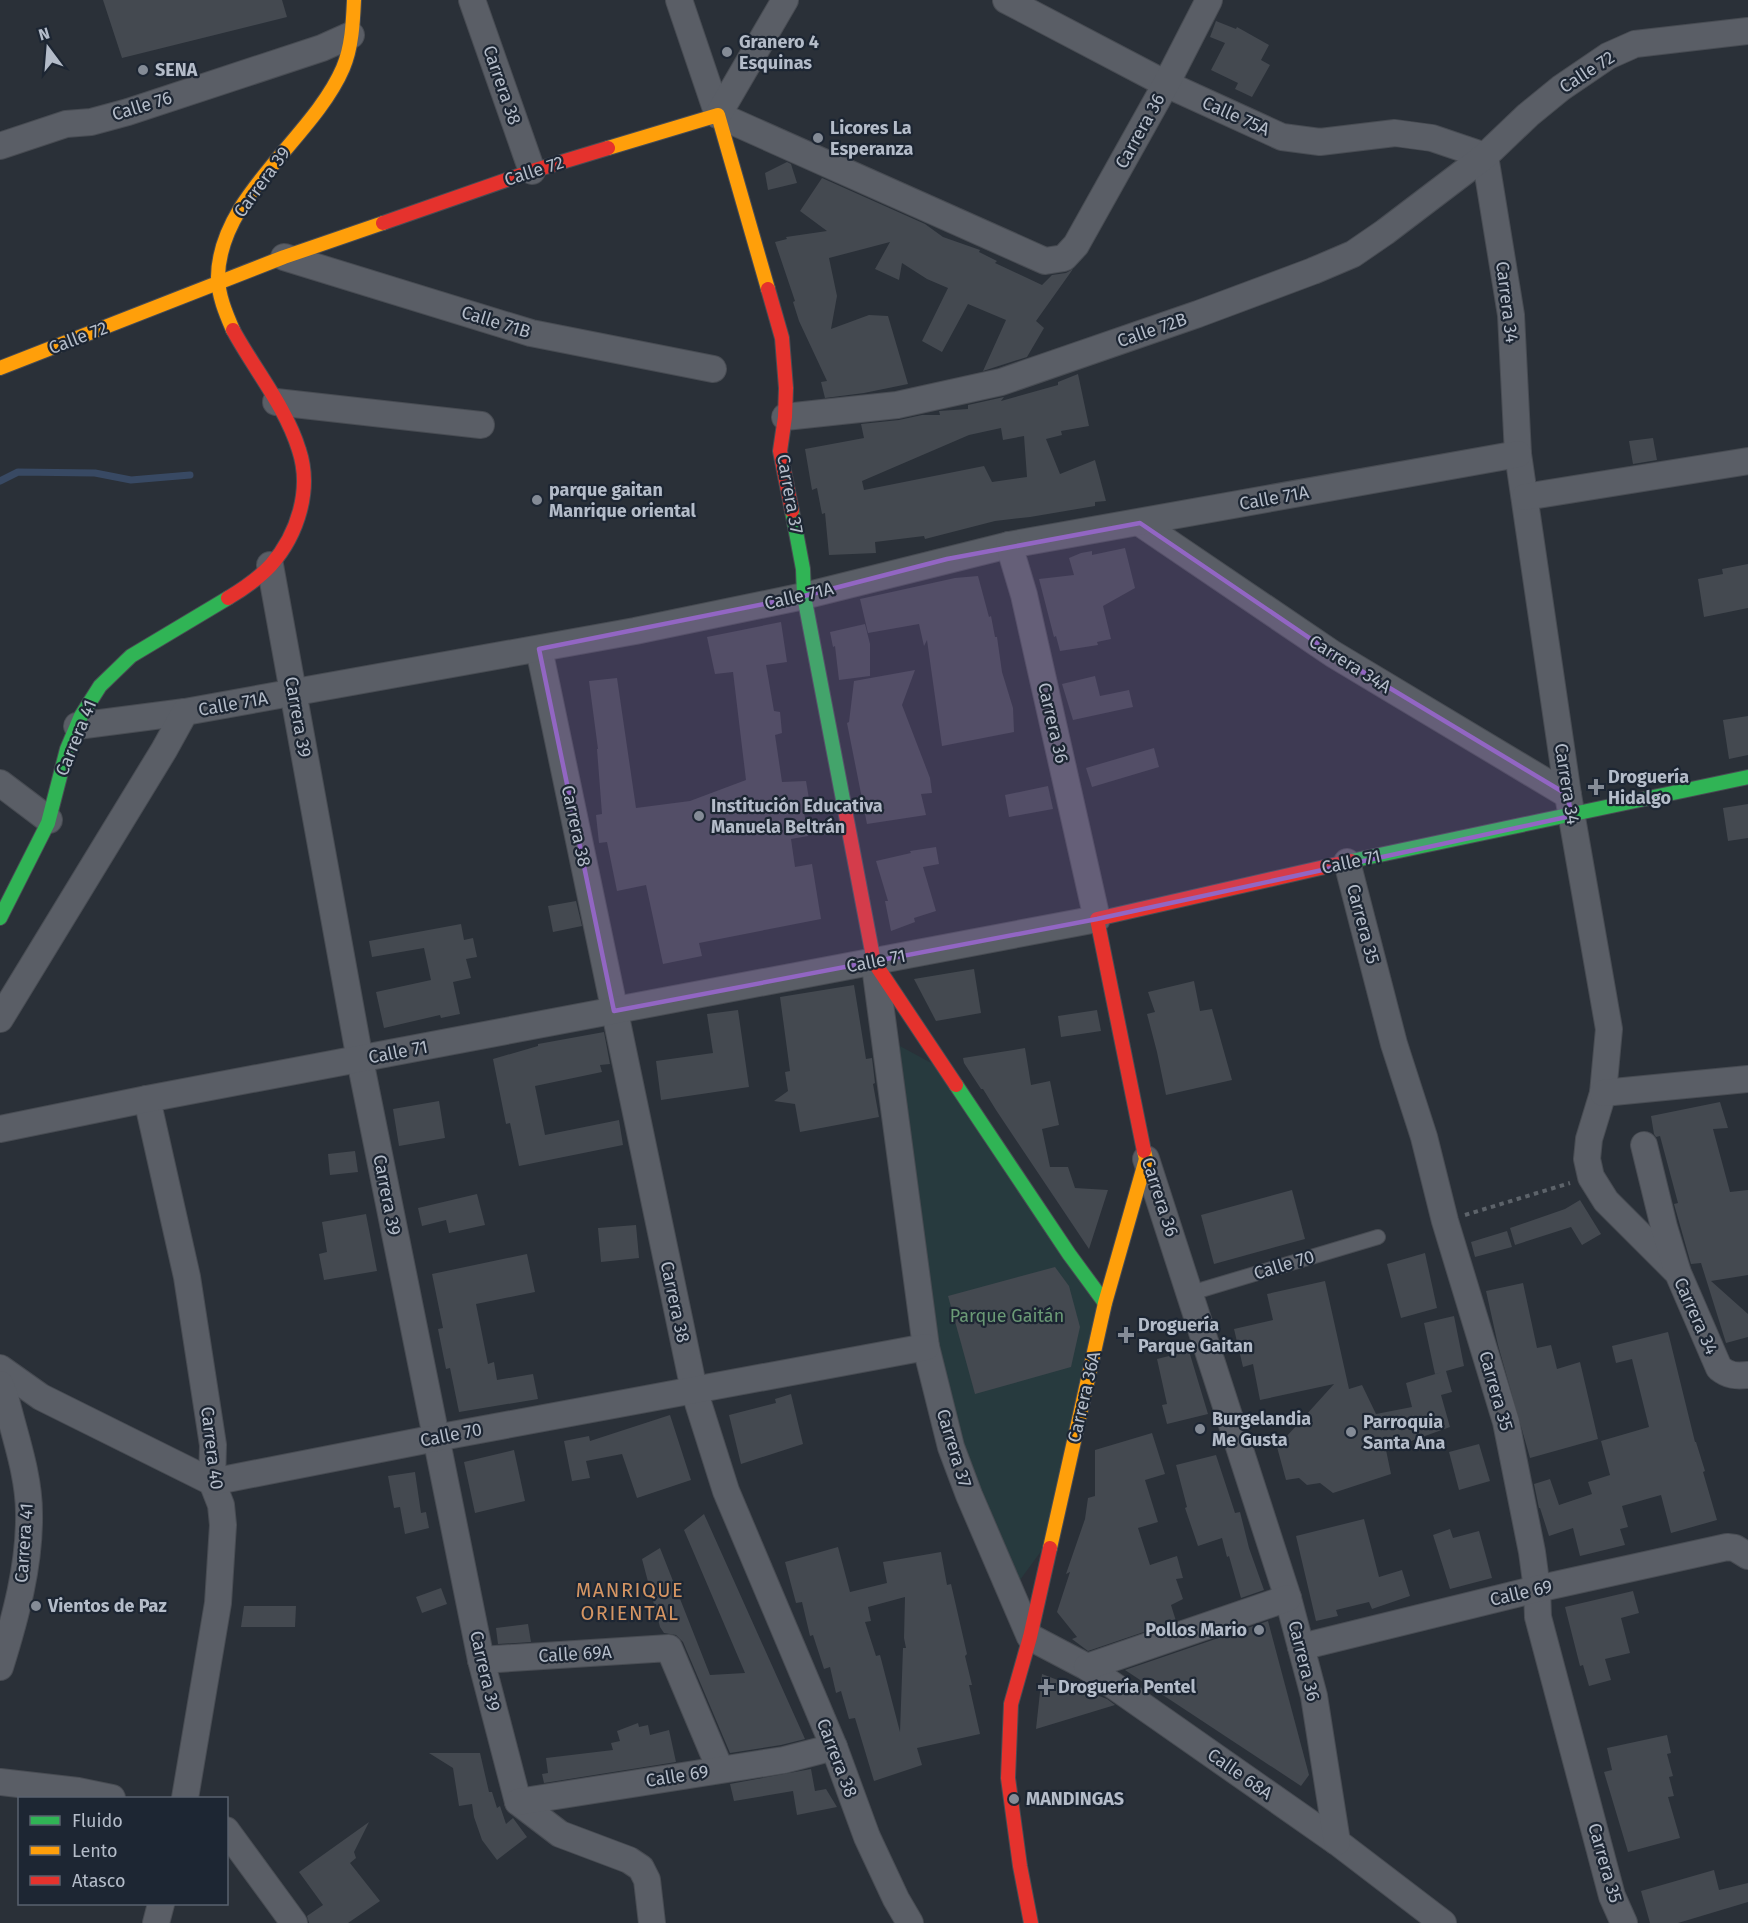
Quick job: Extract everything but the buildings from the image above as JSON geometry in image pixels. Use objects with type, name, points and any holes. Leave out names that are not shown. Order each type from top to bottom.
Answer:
[{"type":"street","name":"Carrera 39","points":[[355,0],[353,26],[343,69],[322,102],[237,212],[220,256],[218,284],[238,342],[276,402],[299,448],[303,463],[304,492],[299,518],[281,554],[270,566],[360,1060],[481,1660],[518,1802]]},
{"type":"street","name":"Carrera 38","points":[[472,0],[532,171]]},
{"type":"street","name":"Carrera 37","points":[[679,0],[718,115],[782,338],[786,388],[780,451],[803,569],[804,596],[874,962],[926,1347],[955,1457],[1030,1637]]},
{"type":"street","points":[[718,115],[785,0]]},
{"type":"street","name":"Calle 75A","points":[[1006,0],[1166,84],[1282,137],[1320,142],[1395,134],[1432,138],[1485,156]]},
{"type":"street","name":"Carrera 36","points":[[718,115],[1045,261],[1064,258],[1076,244],[1166,84],[1209,0]]},
{"type":"street","name":"Calle 72","points":[[1485,156],[1528,115],[1561,88],[1608,56],[1635,44],[1748,31]]},
{"type":"street","name":"Calle 76","points":[[0,146],[66,124],[91,122],[128,112],[322,48],[351,34]]},
{"type":"street","name":"Calle 72","points":[[0,368],[284,257],[532,171],[718,115]]},
{"type":"street","name":"Calle 72B","points":[[785,417],[897,405],[1001,382],[1229,302],[1353,254],[1485,156]]},
{"type":"street","name":"Carrera 34","points":[[1485,156],[1511,315],[1518,454],[1570,806],[1609,1029],[1603,1093],[1589,1139],[1587,1159],[1591,1177],[1606,1201],[1678,1273],[1719,1368],[1736,1377],[1748,1375]]},
{"type":"street","name":"Calle 71B","points":[[284,257],[531,333],[713,369]]},
{"type":"street","points":[[276,402],[481,425]]},
{"type":"street","name":"Calle 71A","points":[[77,726],[185,712],[635,632],[804,596],[1009,545],[1518,454]]},
{"type":"street","points":[[1525,497],[1748,460]]},
{"type":"street","name":"Carrera 34A","points":[[1140,523],[1333,654],[1570,806]]},
{"type":"street","name":"Carrera 36","points":[[1009,545],[1024,595],[1097,919],[1146,1159],[1288,1598],[1314,1696],[1337,1842]]},
{"type":"street","name":"Carrera 41","points":[[0,918],[49,820],[64,758],[77,726],[92,696],[104,680],[120,664],[170,632],[214,608],[270,566]]},
{"type":"street","name":"Carrera 38","points":[[539,649],[694,1390],[726,1491],[834,1747],[867,1837],[910,1923]]},
{"type":"street","points":[[0,1019],[185,712]]},
{"type":"street","name":"Calle 71","points":[[0,1130],[147,1099],[1097,919],[1347,862],[1570,806],[1748,777]]},
{"type":"street","points":[[0,783],[49,820]]},
{"type":"street","name":"Carrera 35","points":[[1347,862],[1394,1044],[1424,1137],[1445,1221],[1506,1422],[1532,1552],[1538,1617],[1612,1896],[1624,1923]]},
{"type":"street","name":"Carrera 37","points":[[874,962],[1063,1244],[1106,1303]]},
{"type":"street","points":[[1603,1093],[1748,1079]]},
{"type":"street","name":"Carrera 40","points":[[147,1099],[187,1277],[213,1445],[212,1482],[221,1505],[223,1525],[218,1603],[185,1797]]},
{"type":"street","points":[[1644,1144],[1664,1227],[1678,1273]]},
{"type":"street","name":"Carrera 36A","points":[[1030,1637],[1106,1303],[1146,1159]]},
{"type":"street","name":"Calle 70","points":[[212,1482],[926,1347]]},
{"type":"street","points":[[0,1368],[41,1397],[212,1482]]},
{"type":"street","name":"Carrera 41","points":[[0,1384],[25,1476],[29,1513],[21,1590],[0,1667]]},
{"type":"street","name":"Calle 69","points":[[1301,1647],[1537,1589],[1727,1548],[1743,1549]]},
{"type":"street","points":[[1087,1667],[1288,1598]]},
{"type":"street","points":[[1030,1637],[1011,1704],[1008,1778],[1020,1866],[1031,1923]]},
{"type":"street","name":"Calle 68A","points":[[1030,1637],[1087,1667],[1337,1842],[1443,1923]]},
{"type":"street","name":"Calle 69A","points":[[481,1660],[669,1648],[720,1769]]},
{"type":"street","name":"Calle 69","points":[[518,1802],[784,1760],[834,1747]]},
{"type":"street","points":[[0,1782],[78,1791],[107,1797]]},
{"type":"street","points":[[518,1802],[560,1834],[629,1860],[641,1868],[647,1880],[652,1923]]},
{"type":"street","points":[[228,1833],[294,1923]]},
{"type":"street","points":[[156,1923],[161,1905]]},
{"type":"lane","name":"Calle 70","points":[[1191,1293],[1378,1237]]},
{"type":"path","points":[[1445,1221],[1591,1177]]},
{"type":"highlighted area","points":[[1140,523],[1333,654],[1568,795],[1571,816],[1097,919],[614,1011],[539,649],[804,596],[947,559]]},
{"type":"green space","name":"Parque Gaitán","points":[[898,1045],[948,1072],[1105,1303],[1053,1535],[1017,1584],[941,1407]]},
{"type":"waterway","points":[[0,481],[18,472],[95,473],[131,480],[190,475]]},
{"type":"traffic: fast","points":[[792,511],[803,569],[804,596],[845,810]]},
{"type":"traffic: fast","points":[[0,918],[48,823],[67,749],[81,716],[100,686],[131,656],[228,598]]},
{"type":"traffic: fast","points":[[1351,861],[1748,777]]},
{"type":"traffic: fast","points":[[956,1085],[1069,1254],[1105,1303]]},
{"type":"traffic: slow","points":[[233,330],[218,284],[222,248],[234,220],[250,194],[311,119],[329,94],[343,68],[350,43],[354,0]]},
{"type":"traffic: slow","points":[[608,148],[718,115],[768,289]]},
{"type":"traffic: slow","points":[[0,368],[284,257],[383,223]]},
{"type":"traffic: slow","points":[[1050,1548],[1105,1303],[1146,1159],[1144,1151]]},
{"type":"traffic: jam","points":[[383,223],[532,171],[608,148]]},
{"type":"traffic: jam","points":[[768,289],[782,338],[786,388],[780,451],[792,511]]},
{"type":"traffic: jam","points":[[228,598],[261,574],[280,553],[289,539],[300,511],[304,480],[299,450],[286,419],[233,330]]},
{"type":"traffic: jam","points":[[845,810],[874,962],[956,1085]]},
{"type":"traffic: jam","points":[[1144,1151],[1097,919],[1351,861]]},
{"type":"traffic: jam","points":[[1031,1923],[1020,1866],[1008,1778],[1011,1704],[1030,1637],[1050,1548]]},
{"type":"place","name":"Granero 4 Esquinas","points":[[727,52]]},
{"type":"place","name":"SENA","points":[[143,70]]},
{"type":"place","name":"Licores La Esperanza","points":[[818,138]]},
{"type":"place","name":"parque gaitan Manrique oriental","points":[[537,500]]},
{"type":"place","name":"Droguería Hidalgo","points":[[1596,787]]},
{"type":"place","name":"Institución Educativa Manuela Beltrán","points":[[699,816]]},
{"type":"place","name":"Droguería Parque Gaitan","points":[[1126,1335]]},
{"type":"place","name":"Burgelandia Me Gusta","points":[[1200,1429]]},
{"type":"place","name":"Parroquia Santa Ana","points":[[1351,1432]]},
{"type":"place","name":"Vientos de Paz","points":[[36,1606]]},
{"type":"place","name":"Pollos Mario","points":[[1259,1630]]},
{"type":"place","name":"Droguería Pentel","points":[[1046,1687]]},
{"type":"place","name":"MANDINGAS","points":[[1014,1799]]},
{"type":"district","name":"MANRIQUE ORIENTAL","points":[[630,1602]]}]
